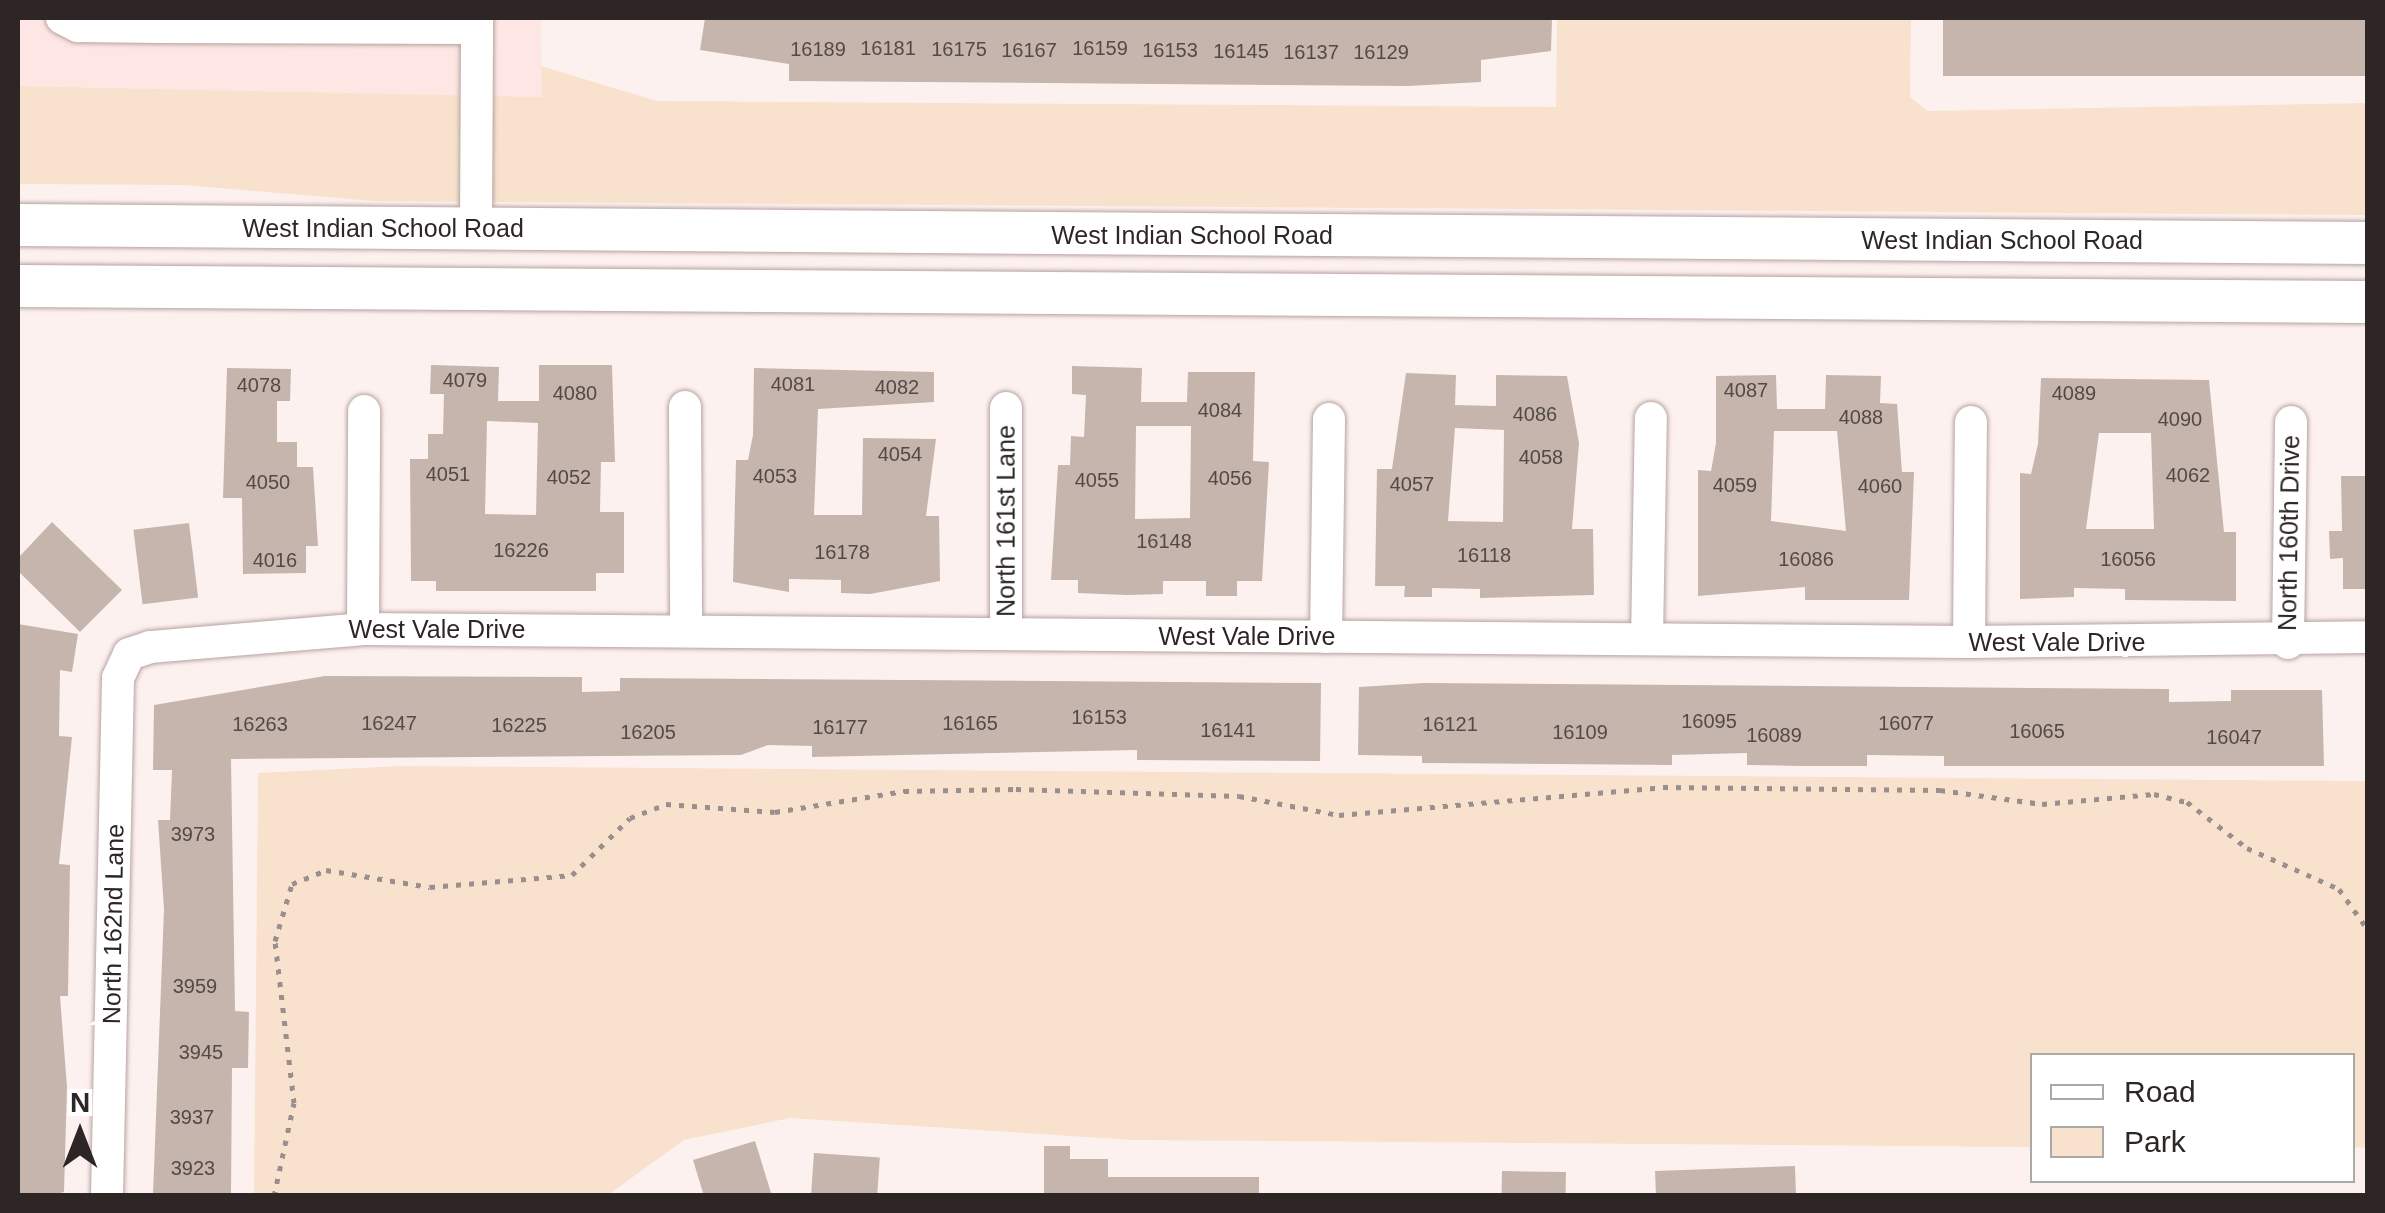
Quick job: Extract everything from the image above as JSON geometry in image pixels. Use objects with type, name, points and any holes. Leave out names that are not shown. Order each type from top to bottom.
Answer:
[{"type":"main road","name":"West Indian School Road","points":[[18,225],[2368,242]]},
{"type":"main road","points":[[18,286],[2368,302]]},
{"type":"street","points":[[62,18],[78,26],[159,22],[476,22],[476,229]]},
{"type":"street","points":[[685,406],[686,629]]},
{"type":"street","name":"North 161st Lane","points":[[1006,408],[1006,634]]},
{"type":"street","points":[[363,628],[364,411]]},
{"type":"street","points":[[1647,639],[1651,418]]},
{"type":"street","points":[[1326,637],[1329,420]]},
{"type":"street","points":[[1970,642],[1971,422]]},
{"type":"street","name":"North 160th Drive","points":[[2288,644],[2290,422]]},
{"type":"street","name":"West Vale Drive","points":[[129,654],[363,628],[2288,644],[2368,636]]},
{"type":"street","name":"North 162nd Lane","points":[[107,1196],[118,678],[129,654]]},
{"type":"path","points":[[274,1196],[294,1103],[274,941],[292,884],[326,870],[430,887],[572,875],[630,818],[666,804],[775,812],[904,791],[1033,790],[1239,796],[1339,814],[1662,787],[1940,790],[2042,804],[2154,794],[2187,802],[2247,848],[2339,889],[2368,930]]},
{"type":"path","points":[[2368,947],[2368,1001]]},
{"type":"shaded area","points":[[18,18],[541,18],[542,97],[18,86]]},
{"type":"green space","points":[[1557,18],[1911,18],[1910,97],[1928,111],[2368,103],[2367,215],[374,201],[182,185],[18,184],[18,86],[542,97],[541,66],[657,101],[1556,107]]},
{"type":"green space","points":[[401,766],[2367,781],[2367,1148],[2355,1147],[2355,1053],[2030,1053],[2030,1147],[1133,1140],[790,1118],[684,1140],[608,1195],[254,1195],[258,773]]},
{"type":"building","points":[[705,18],[1552,18],[1551,51],[1481,60],[1481,82],[1408,86],[789,81],[789,64],[700,50]]},
{"type":"building","points":[[1943,18],[2368,18],[2368,76],[1943,76]]},
{"type":"building","points":[[431,365],[499,367],[498,401],[539,401],[539,365],[612,365],[615,462],[601,462],[600,512],[624,512],[624,573],[596,573],[596,591],[436,591],[436,581],[411,581],[410,459],[428,459],[428,434],[443,434],[444,394],[430,394]],"holes":[[[487,421],[538,423],[536,515],[485,514]]]},
{"type":"building","points":[[1072,366],[1142,368],[1141,402],[1187,402],[1188,372],[1255,372],[1253,461],[1269,462],[1262,581],[1237,581],[1237,596],[1206,596],[1206,581],[1163,581],[1163,594],[1126,595],[1078,593],[1078,580],[1051,580],[1058,465],[1070,465],[1071,436],[1084,437],[1086,395],[1072,394]],"holes":[[[1136,426],[1191,426],[1190,518],[1135,519]]]},
{"type":"building","points":[[227,368],[291,369],[290,401],[277,401],[277,442],[297,442],[297,467],[313,467],[318,546],[306,546],[306,573],[243,574],[242,498],[223,498]]},
{"type":"building","points":[[754,368],[934,372],[934,402],[818,409],[814,515],[862,515],[863,438],[936,439],[926,516],[939,516],[940,581],[870,594],[841,593],[841,580],[789,579],[789,592],[733,582],[736,460],[748,460],[753,435]]},
{"type":"building","points":[[1406,373],[1456,375],[1455,405],[1496,406],[1496,375],[1567,376],[1579,443],[1572,529],[1593,529],[1594,595],[1480,598],[1480,589],[1432,588],[1432,597],[1404,597],[1405,586],[1375,586],[1377,469],[1392,469]],"holes":[[[1455,428],[1504,430],[1503,522],[1448,521]]]},
{"type":"building","points":[[1776,375],[1777,409],[1825,409],[1826,375],[1881,376],[1880,403],[1897,404],[1902,472],[1914,472],[1909,600],[1805,600],[1805,587],[1698,596],[1698,470],[1711,471],[1716,443],[1716,376]],"holes":[[[1774,431],[1837,431],[1846,531],[1771,521]]]},
{"type":"building","points":[[2041,378],[2209,380],[2224,532],[2236,532],[2236,601],[2125,600],[2125,589],[2074,588],[2074,597],[2020,599],[2020,473],[2031,474],[2038,444]],"holes":[[[2099,433],[2151,433],[2154,529],[2086,529]]]},
{"type":"building","points":[[2341,476],[2368,476],[2368,589],[2343,589],[2343,558],[2330,559],[2329,531],[2342,531]]},
{"type":"building","points":[[52,522],[122,590],[80,632],[18,571],[18,558]]},
{"type":"building","points":[[189,523],[198,597],[143,604],[133,530]]},
{"type":"building","points":[[18,624],[78,634],[72,672],[60,670],[59,736],[72,737],[59,864],[70,865],[68,996],[60,996],[67,1087],[64,1192],[49,1196],[18,1196]]},
{"type":"building","points":[[325,676],[582,677],[582,692],[620,691],[620,678],[1321,683],[1320,761],[1137,760],[1137,750],[812,757],[812,746],[768,745],[741,755],[231,759],[235,1011],[249,1012],[248,1068],[232,1068],[231,1195],[153,1194],[164,909],[158,820],[170,820],[172,770],[153,770],[154,705]]},
{"type":"building","points":[[1423,683],[2169,689],[2169,702],[2231,701],[2231,690],[2322,690],[2324,766],[1944,766],[1944,756],[1867,755],[1867,766],[1747,765],[1747,753],[1672,755],[1672,765],[1422,763],[1422,756],[1358,755],[1359,687]]},
{"type":"building","points":[[755,1141],[772,1196],[704,1196],[693,1160]]},
{"type":"building","points":[[1044,1146],[1070,1146],[1070,1159],[1108,1159],[1108,1177],[1259,1177],[1259,1196],[1044,1196]]},
{"type":"building","points":[[814,1153],[880,1158],[877,1196],[811,1196]]},
{"type":"building","points":[[1795,1166],[1796,1196],[1656,1196],[1655,1171]]},
{"type":"building","points":[[1502,1171],[1566,1172],[1566,1196],[1502,1196]]}]
